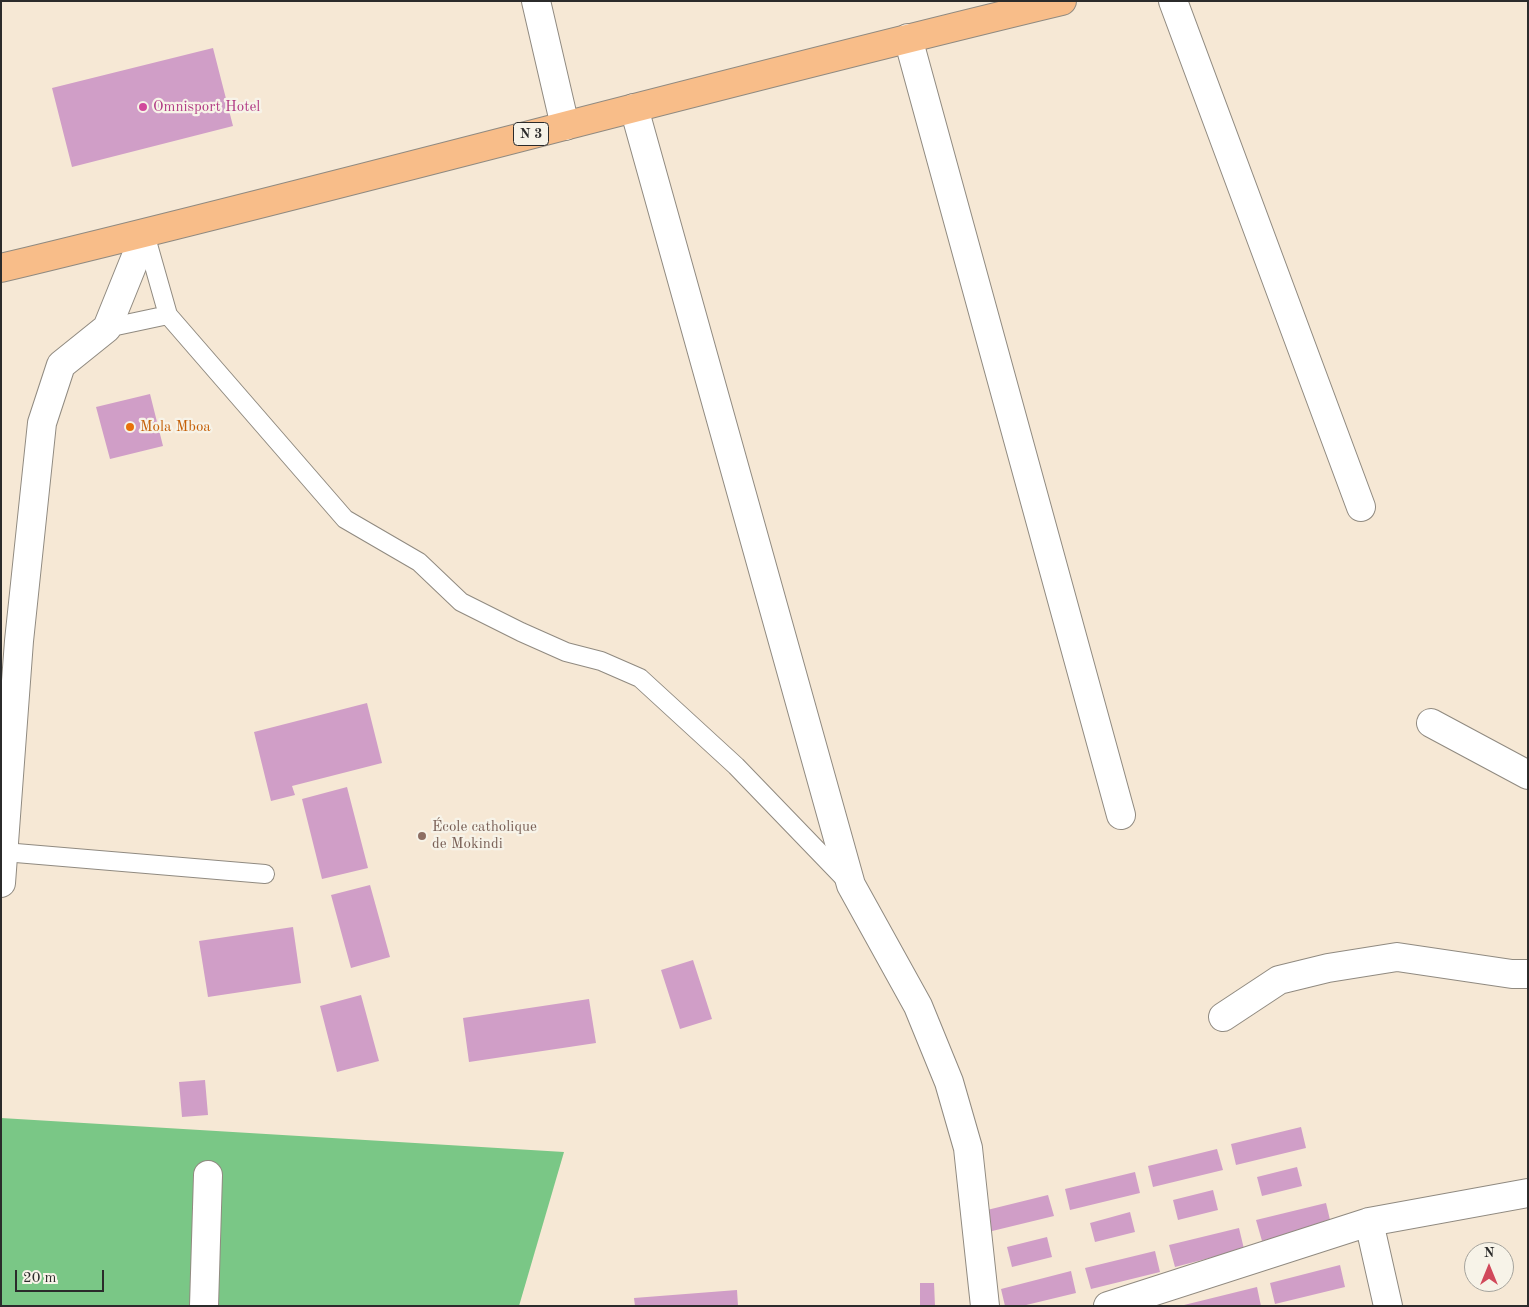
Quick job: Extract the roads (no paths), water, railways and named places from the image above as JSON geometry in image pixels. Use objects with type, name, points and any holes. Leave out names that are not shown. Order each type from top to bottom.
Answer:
[{"type":"highway","name":"N 3","points":[[1,268],[145,234],[908,38],[1062,1]]},
{"type":"street","points":[[536,1],[565,126]]},
{"type":"street","points":[[1173,1],[1361,507]]},
{"type":"street","points":[[908,38],[1121,815]]},
{"type":"street","points":[[634,108],[851,885],[918,1006],[949,1082],[968,1148],[985,1306]]},
{"type":"street","points":[[1,883],[19,641],[42,423],[61,365],[107,328],[145,234]]},
{"type":"street","points":[[1431,723],[1528,775]]},
{"type":"street","points":[[1223,1017],[1279,980],[1328,968],[1397,957],[1512,974],[1528,974]]},
{"type":"street","points":[[204,1306],[208,1175]]},
{"type":"street","points":[[1108,1306],[1369,1222],[1528,1193]]},
{"type":"street","points":[[1369,1222],[1388,1306]]},
{"type":"lane","points":[[145,234],[168,315],[344,519],[418,562],[460,602],[566,652],[601,661],[640,678],[736,766],[851,885]]},
{"type":"lane","points":[[107,328],[168,315]]},
{"type":"lane","points":[[4,852],[265,874]]},
{"type":"place","name":"Omnisport Hotel","points":[[143,107]]},
{"type":"place","name":"Mola Mboa","points":[[130,427]]},
{"type":"place","name":"École catholique de Mokindi","points":[[422,836]]}]
